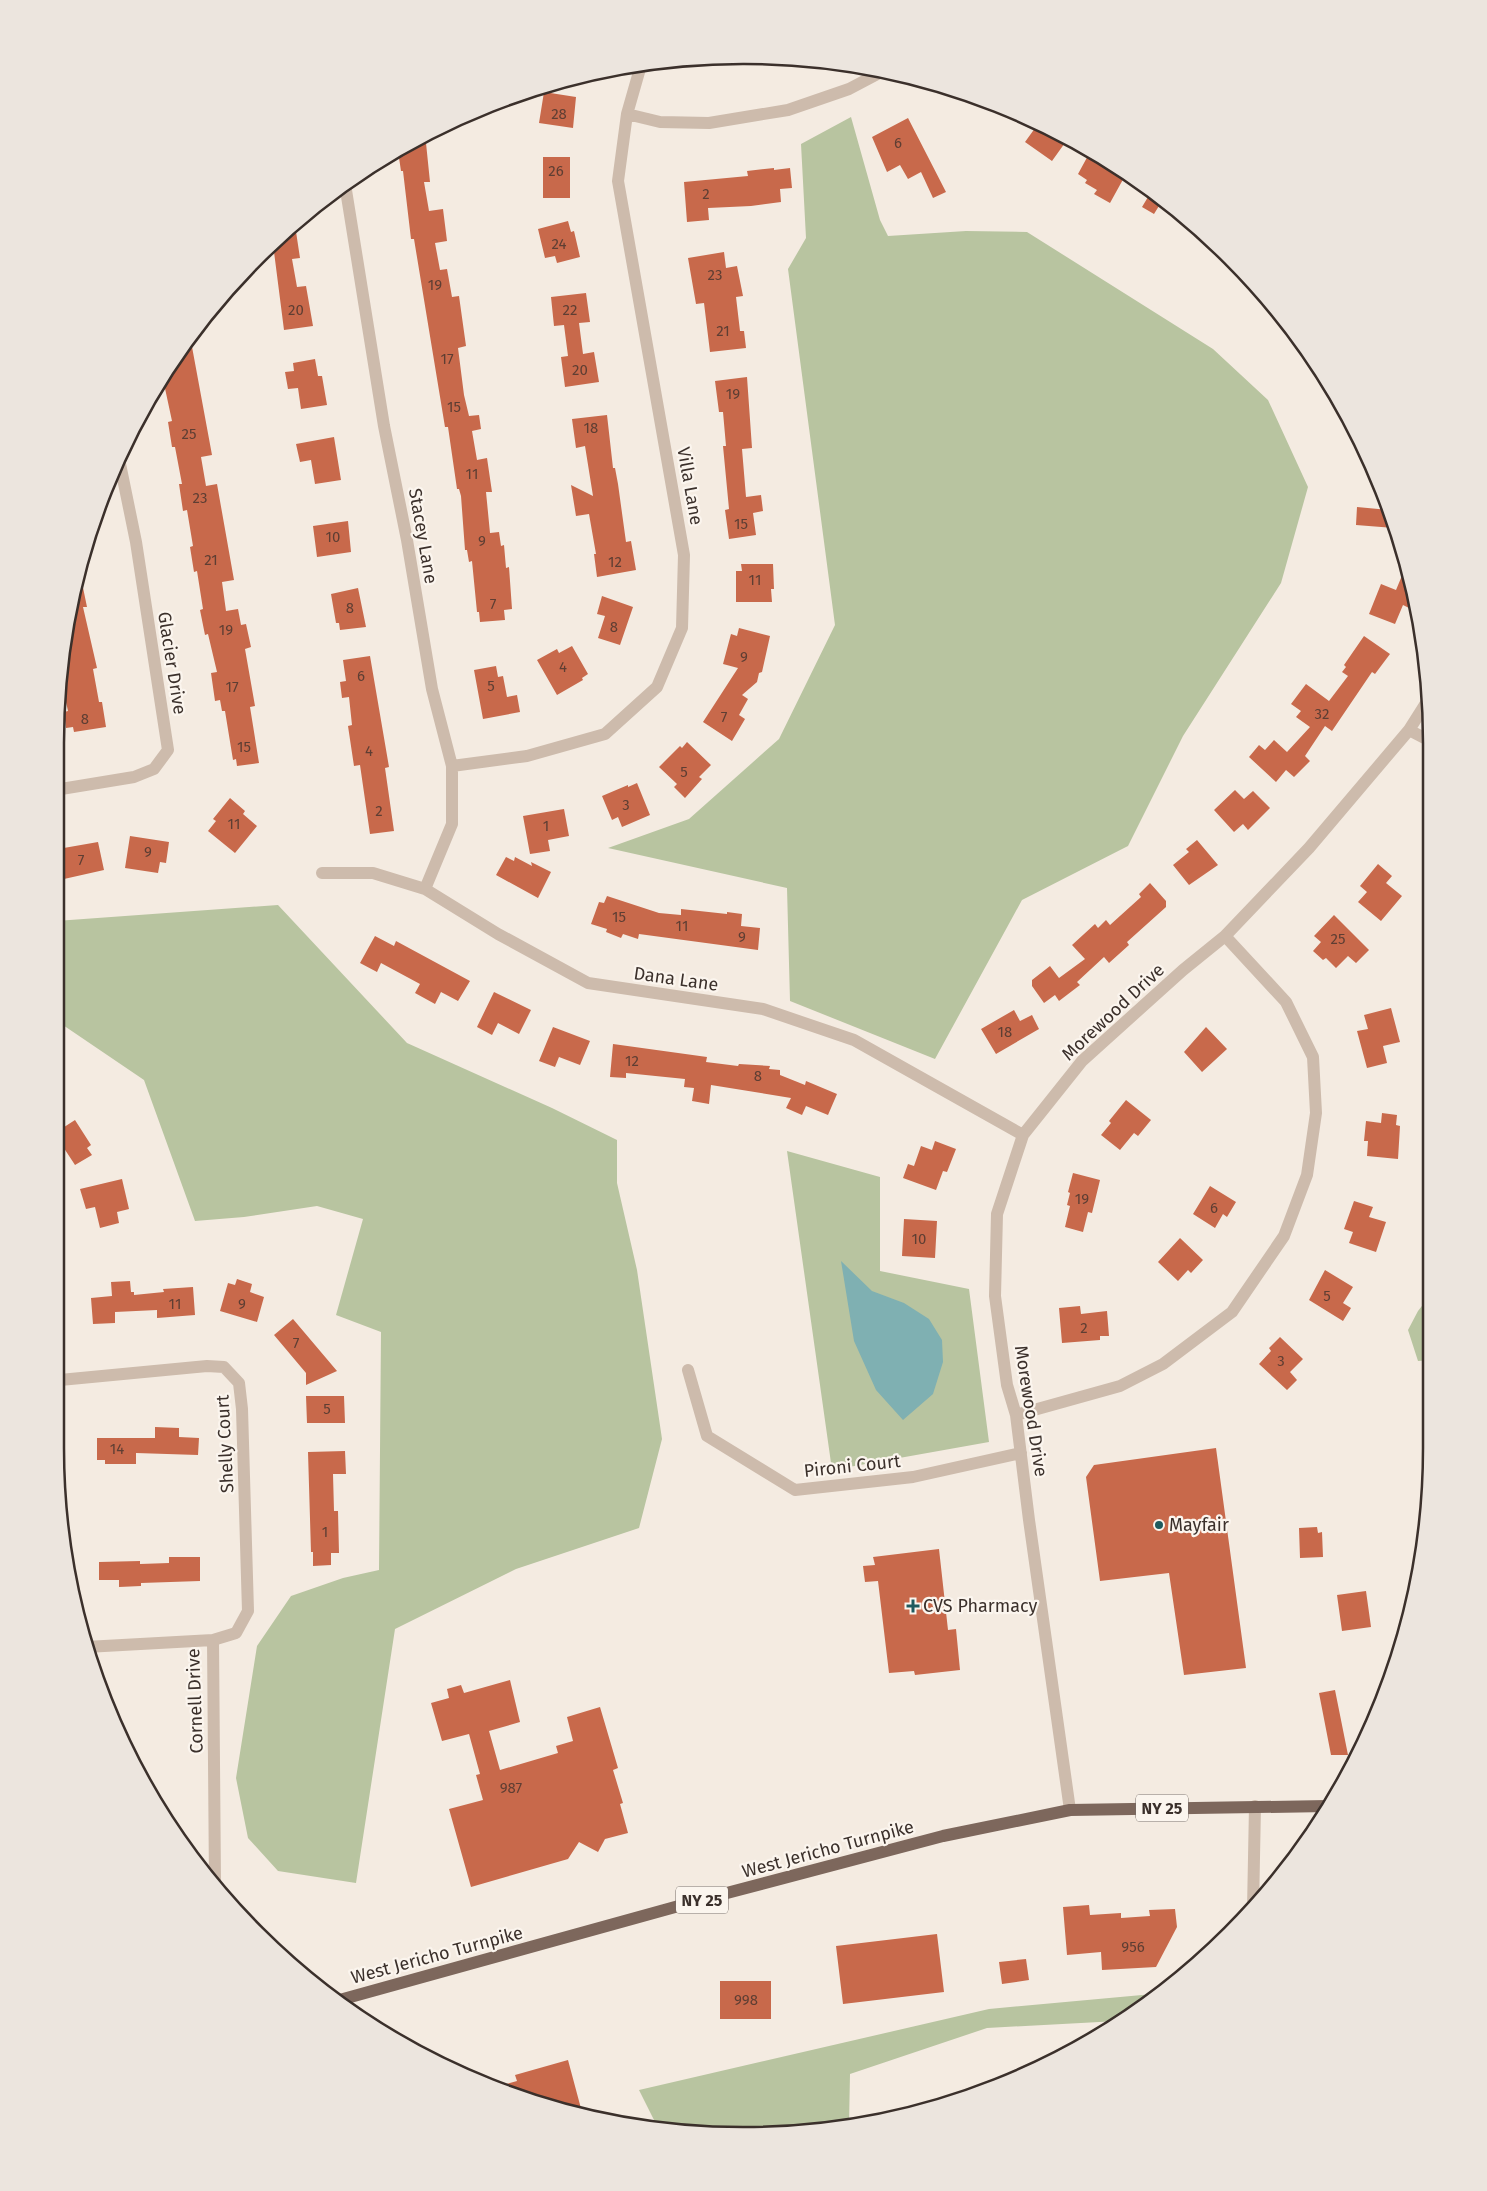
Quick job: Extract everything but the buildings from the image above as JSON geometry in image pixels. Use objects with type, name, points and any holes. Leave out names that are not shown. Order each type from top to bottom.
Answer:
[{"type":"main road","name":"NY 25","points":[[1070,1810],[1320,1806]]},
{"type":"main road","name":"West Jericho Turnpike","points":[[346,1998],[704,1899],[950,1834],[1070,1810]]},
{"type":"street","name":"Villa Lane","points":[[452,766],[527,756],[606,734],[657,687],[682,628],[684,555],[618,181],[627,114],[639,73]]},
{"type":"street","points":[[627,114],[660,122],[709,123],[788,110],[849,89],[873,76]]},
{"type":"street","name":"Stacey Lane","points":[[346,192],[384,426],[407,540],[429,670],[452,766],[452,824],[425,889]]},
{"type":"street","name":"Glacier Drive","points":[[64,789],[134,777],[154,769],[168,750],[136,542],[121,470]]},
{"type":"street","name":"Morewood Drive","points":[[1070,1810],[1016,1415],[1007,1386],[995,1296],[997,1214],[1024,1135],[1082,1061],[1183,970],[1225,936],[1309,848],[1409,730],[1422,709]]},
{"type":"street","points":[[1409,730],[1423,737]]},
{"type":"street","name":"Dana Lane","points":[[322,872],[373,872],[425,889],[498,934],[588,983],[763,1009],[854,1040],[1024,1135]]},
{"type":"street","points":[[1016,1415],[1120,1386],[1163,1364],[1232,1312],[1284,1236],[1307,1175],[1316,1113],[1312,1057],[1286,1002],[1225,936]]},
{"type":"street","name":"Shelly Court","points":[[64,1380],[207,1366],[224,1367],[239,1383],[242,1409],[248,1611],[236,1633],[213,1640]]},
{"type":"street","name":"Pironi Court","points":[[688,1370],[707,1436],[795,1490],[913,1477],[1021,1453]]},
{"type":"street","name":"Cornell Drive","points":[[94,1647],[213,1640],[215,1875]]},
{"type":"street","points":[[1253,1898],[1255,1806]]},
{"type":"green space","points":[[851,117],[880,220],[888,236],[966,231],[1027,232],[1213,349],[1268,400],[1308,487],[1281,583],[1183,736],[1128,846],[1022,900],[935,1059],[790,1001],[787,888],[608,848],[689,819],[779,739],[835,625],[788,269],[806,238],[801,144]]},
{"type":"green space","points":[[278,905],[407,1043],[552,1108],[617,1140],[617,1183],[637,1270],[662,1439],[639,1528],[516,1569],[395,1629],[356,1883],[278,1871],[248,1838],[236,1778],[257,1646],[291,1596],[343,1578],[379,1570],[381,1332],[336,1315],[363,1219],[317,1206],[244,1217],[195,1221],[144,1080],[64,1026],[64,920]]},
{"type":"green space","points":[[787,1151],[880,1177],[880,1271],[969,1289],[989,1442],[832,1470]]},
{"type":"green space","points":[[1423,1305],[1423,1361],[1418,1361],[1408,1330]]},
{"type":"green space","points":[[1146,1995],[1107,2022],[987,2028],[850,2074],[849,2118],[788,2126],[744,2127],[699,2126],[655,2121],[639,2090],[989,2009]]},
{"type":"water","points":[[841,1261],[872,1291],[904,1303],[929,1319],[942,1340],[943,1362],[933,1394],[903,1420],[876,1390],[854,1341]]},
{"type":"place","name":"Mayfair","points":[[1159,1525]]},
{"type":"place","name":"CVS Pharmacy","points":[[913,1606]]}]
